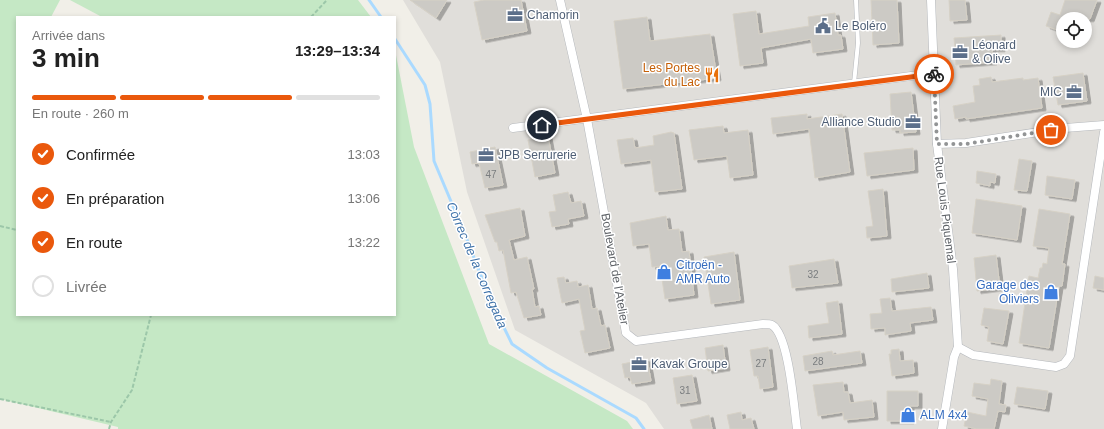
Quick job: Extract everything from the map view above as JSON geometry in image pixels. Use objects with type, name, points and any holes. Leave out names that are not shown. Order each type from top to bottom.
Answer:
[{"type":"street","name":"Boulevard de l'Atelier","points":[[560,0],[587,119],[626,333],[636,341],[763,324],[772,325],[778,331],[785,345],[797,429]]},
{"type":"street","points":[[931,0],[937,144]]},
{"type":"street","points":[[513,128],[934,73]]},
{"type":"street","name":"Rue Louis Piquemal","points":[[942,429],[954,357],[958,347],[953,269],[937,144],[966,144],[1065,128],[1104,125]]},
{"type":"street","points":[[958,347],[973,355],[1056,367],[1064,364],[1070,356],[1104,132]]},
{"type":"lane","points":[[854,84],[858,44],[856,0]]},
{"type":"path","points":[[312,16],[327,0]]},
{"type":"path","points":[[0,226],[16,230]]},
{"type":"path","points":[[109,429],[111,422],[132,390],[151,316]]},
{"type":"path","points":[[0,399],[111,422]]},
{"type":"shaded area","points":[[403,0],[1104,0],[1104,429],[664,429],[646,403],[515,330],[467,192],[440,62]]},
{"type":"green space","points":[[0,0],[60,0],[52,16],[16,16],[16,316],[396,316],[396,55],[414,147],[489,344],[627,421],[633,429],[118,429],[118,427],[0,399]]},
{"type":"green space","points":[[70,0],[358,0],[370,16],[100,16]]},
{"type":"building","points":[[410,0],[447,0],[436,18]]},
{"type":"building","points":[[484,0],[521,0],[527,31],[482,40],[474,2]]},
{"type":"building","points":[[871,0],[897,0],[899,43],[873,45]]},
{"type":"building","points":[[949,0],[965,0],[967,20],[950,21]]},
{"type":"building","points":[[1065,0],[1097,0],[1092,14],[1092,12],[1061,12]]},
{"type":"building","points":[[756,11],[759,34],[809,26],[808,17],[835,13],[838,35],[841,35],[843,49],[813,53],[811,39],[761,48],[763,63],[740,66],[733,14]]},
{"type":"building","points":[[1051,12],[1056,14],[1056,30],[1046,26]]},
{"type":"building","points":[[647,17],[650,41],[710,34],[717,78],[623,89],[614,21]]},
{"type":"building","points":[[1001,35],[1001,49],[992,49],[993,62],[956,65],[954,38]]},
{"type":"building","points":[[1083,73],[1087,101],[1058,105],[1053,77]]},
{"type":"building","points":[[991,77],[992,82],[1023,78],[1023,80],[1038,78],[1042,108],[966,119],[966,117],[955,119],[953,106],[975,102],[973,86],[980,85],[979,79]]},
{"type":"building","points":[[911,92],[916,132],[900,133],[900,130],[892,130],[890,94]]},
{"type":"building","points":[[807,114],[807,119],[842,114],[850,172],[815,178],[809,129],[773,134],[771,118]]},
{"type":"building","points":[[723,126],[724,133],[748,130],[753,175],[730,178],[727,156],[694,160],[689,130]]},
{"type":"building","points":[[671,132],[674,133],[682,189],[655,192],[651,160],[621,164],[617,140],[633,138],[635,148],[654,145],[653,136]]},
{"type":"building","points":[[548,136],[555,173],[535,177],[528,140]]},
{"type":"building","points":[[495,147],[503,185],[485,188],[479,163],[472,164],[470,152]]},
{"type":"building","points":[[913,148],[914,170],[867,176],[864,153]]},
{"type":"building","points":[[1019,159],[1032,161],[1027,191],[1014,190]]},
{"type":"building","points":[[977,171],[996,174],[995,183],[990,182],[990,186],[976,183]]},
{"type":"building","points":[[1047,176],[1075,180],[1072,199],[1045,195]]},
{"type":"building","points":[[883,189],[887,236],[867,238],[866,227],[873,226],[868,191]]},
{"type":"building","points":[[568,192],[571,203],[581,201],[584,216],[568,219],[569,224],[552,227],[549,212],[556,211],[553,195]]},
{"type":"building","points":[[976,199],[1022,206],[1017,240],[972,233]]},
{"type":"building","points":[[520,208],[525,236],[509,240],[514,260],[527,257],[534,289],[532,289],[535,307],[539,306],[541,315],[524,318],[516,292],[511,293],[503,250],[499,251],[497,242],[495,242],[485,215]]},
{"type":"building","points":[[1039,209],[1070,214],[1062,264],[1065,264],[1062,286],[1059,286],[1049,348],[1019,343],[1029,276],[1038,278],[1040,268],[1042,268],[1043,263],[1047,264],[1049,248],[1033,246]]},
{"type":"building","points":[[666,216],[668,230],[679,229],[682,252],[689,251],[694,295],[665,299],[660,266],[652,267],[649,244],[633,246],[630,223]]},
{"type":"building","points":[[734,252],[740,300],[711,304],[704,257]]},
{"type":"building","points":[[996,255],[1000,288],[977,291],[974,258]]},
{"type":"building","points":[[834,259],[838,283],[792,288],[789,266]]},
{"type":"building","points":[[927,273],[929,288],[892,292],[891,279]]},
{"type":"building","points":[[1095,276],[1104,278],[1104,290],[1093,288]]},
{"type":"building","points":[[564,277],[566,283],[577,281],[578,287],[588,285],[592,309],[597,308],[601,326],[605,325],[610,348],[585,353],[580,331],[585,330],[579,299],[562,303],[557,278]]},
{"type":"building","points":[[890,298],[892,311],[931,307],[933,320],[910,323],[911,331],[885,335],[885,328],[871,329],[870,314],[882,313],[880,299]]},
{"type":"building","points":[[838,301],[842,334],[809,338],[808,326],[829,323],[826,303]]},
{"type":"building","points":[[984,308],[1009,311],[1003,344],[987,341],[989,327],[981,325]]},
{"type":"building","points":[[723,345],[726,368],[708,371],[705,348]]},
{"type":"building","points":[[768,347],[773,387],[760,389],[758,376],[754,376],[750,350]]},
{"type":"building","points":[[899,349],[900,361],[913,360],[914,373],[892,376],[889,354],[891,354],[891,350]]},
{"type":"building","points":[[832,351],[833,355],[860,351],[862,363],[805,371],[803,356]]},
{"type":"building","points":[[647,359],[651,381],[632,384],[630,377],[625,378],[622,364]]},
{"type":"building","points":[[692,375],[697,401],[677,404],[673,378]]},
{"type":"building","points":[[991,379],[1002,381],[999,404],[1006,405],[1005,412],[998,411],[994,429],[977,429],[964,426],[967,412],[986,416],[988,399],[972,396],[974,383],[990,385]]},
{"type":"building","points":[[843,382],[844,392],[848,392],[850,403],[872,400],[874,417],[844,420],[843,412],[818,416],[813,385]]},
{"type":"building","points":[[1017,387],[1048,391],[1045,409],[1014,404]]},
{"type":"building","points":[[887,391],[918,391],[918,406],[910,406],[910,421],[887,421]]},
{"type":"building","points":[[741,412],[742,420],[751,418],[754,429],[730,429],[727,415]]},
{"type":"building","points":[[709,415],[712,429],[693,429],[690,420]]},
{"type":"waterway","name":"Còrrec de la Corregada","points":[[369,0],[380,16]]},
{"type":"waterway","name":"Còrrec de la Corregada","points":[[396,41],[425,85],[430,104],[434,161],[490,299],[512,344],[547,368],[636,418],[644,429]]},
{"type":"way so far","points":[[934,74],[937,144],[966,144],[1051,130]]},
{"type":"place","name":"Chamorin","points":[[515,15]]},
{"type":"place","name":"Le Boléro","points":[[823,26]]},
{"type":"place","name":"Léonard & Olive","points":[[960,52]]},
{"type":"place","name":"Les Portes du Lac","points":[[712,75]]},
{"type":"place","name":"MIC","points":[[1074,92]]},
{"type":"place","name":"Alliance Studio","points":[[913,122]]},
{"type":"place","name":"JPB Serrurerie","points":[[486,155]]},
{"type":"place","name":"Citroën - AMR Auto","points":[[664,272]]},
{"type":"place","name":"Garage des Oliviers","points":[[1051,292]]},
{"type":"place","name":"Kavak Groupe","points":[[639,364]]},
{"type":"place","name":"ALM 4x4","points":[[908,415]]},
{"type":"route","points":[[542,125],[934,74]]}]
